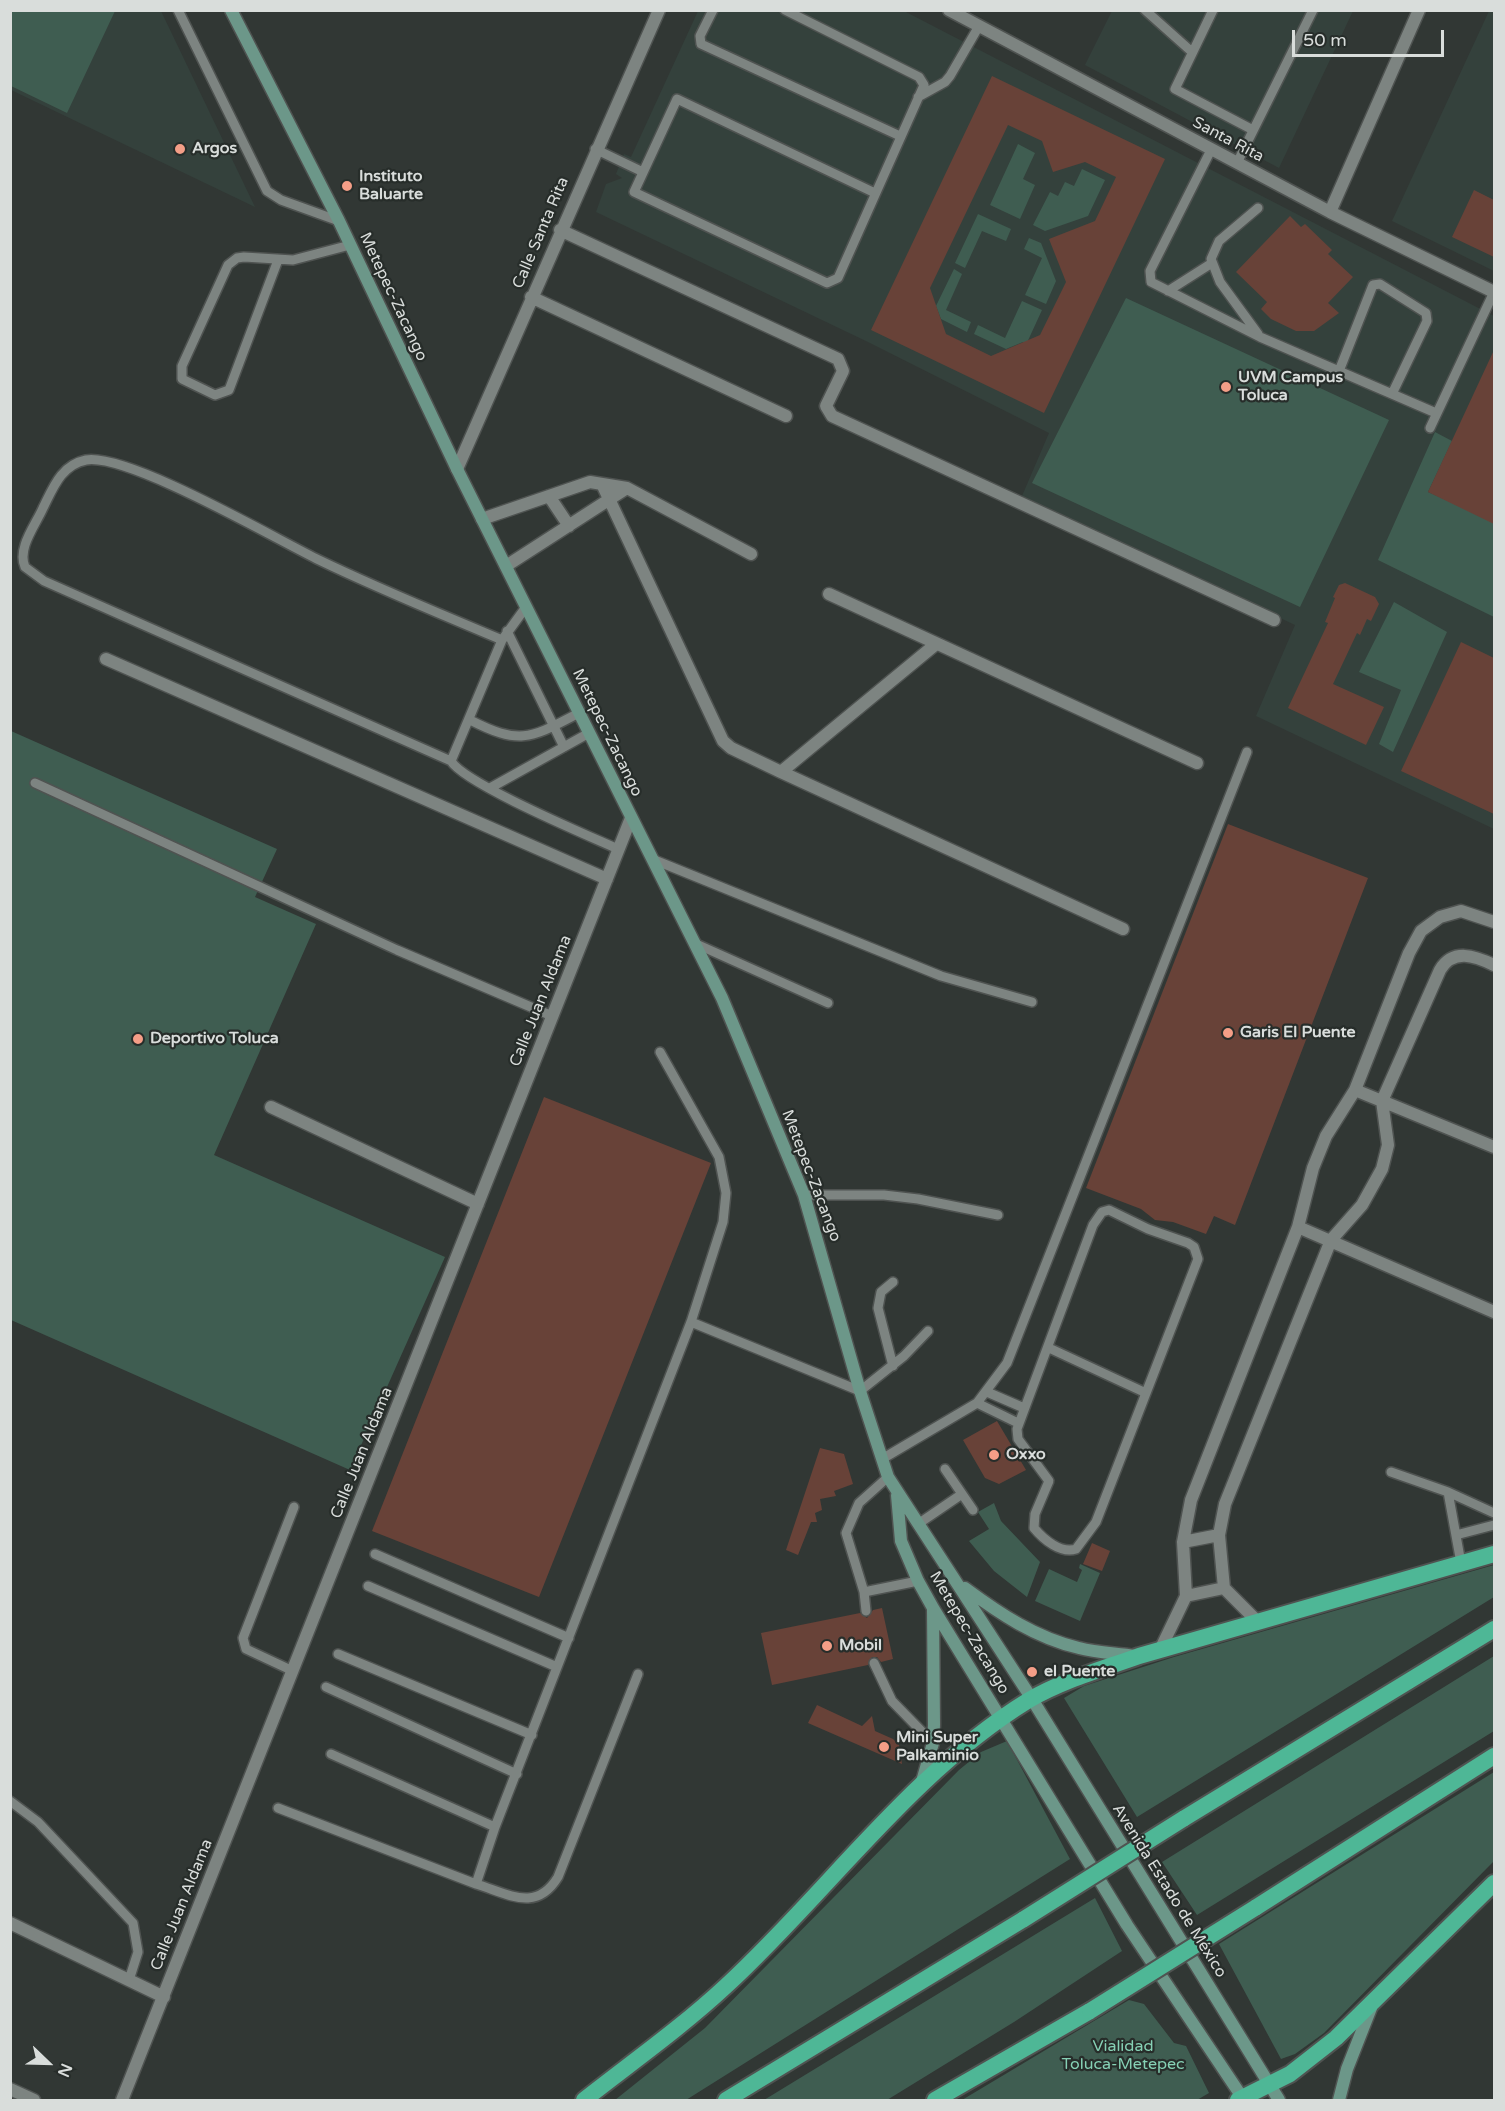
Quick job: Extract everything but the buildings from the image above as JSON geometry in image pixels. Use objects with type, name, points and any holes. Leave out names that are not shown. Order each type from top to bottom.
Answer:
[{"type":"highway","points":[[584,2100],[725,1987],[921,1786],[1000,1719],[1032,1699],[1088,1674],[1139,1656],[1494,1554]]},
{"type":"highway","points":[[726,2100],[1494,1629]]},
{"type":"highway","points":[[935,2100],[1090,2011],[1494,1756]]},
{"type":"highway","points":[[1241,2100],[1310,2060],[1494,1883]]},
{"type":"main road","name":"Metepec-Zacango","points":[[231,10],[339,221],[457,469],[722,998],[804,1195],[860,1391],[888,1477],[1032,1699]]},
{"type":"main road","name":"Metepec-Zacango","points":[[897,1494],[901,1540],[918,1581],[1000,1719]]},
{"type":"main road","points":[[958,1583],[997,1612],[1059,1643],[1095,1652],[1139,1656]]},
{"type":"main road","points":[[921,1786],[933,1743],[935,1708],[933,1608]]},
{"type":"main road","name":"Avenida Estado de México","points":[[1032,1699],[1159,1909],[1279,2100]]},
{"type":"main road","points":[[1000,1719],[1127,1925],[1241,2100]]},
{"type":"main road","points":[[1340,2100],[1347,2068],[1375,1998]]},
{"type":"street","name":"Calle Santa Rita","points":[[457,469],[595,149],[658,10]]},
{"type":"street","name":"Santa Rita","points":[[949,10],[1330,212],[1494,292]]},
{"type":"street","points":[[1330,212],[1419,10]]},
{"type":"street","points":[[560,230],[838,359],[843,371],[826,406],[832,416],[1274,620]]},
{"type":"street","points":[[531,297],[786,416]]},
{"type":"street","points":[[482,519],[590,482],[627,488],[751,554]]},
{"type":"street","points":[[602,484],[718,733],[731,748],[1123,929]]},
{"type":"street","points":[[506,566],[627,488]]},
{"type":"street","points":[[549,496],[569,526]]},
{"type":"street","points":[[829,594],[1197,764]]},
{"type":"street","points":[[781,772],[936,644]]},
{"type":"street","points":[[106,659],[607,879]]},
{"type":"street","name":"Calle Juan Aldama","points":[[122,2100],[631,818]]},
{"type":"street","points":[[1160,1650],[1186,1596],[1183,1542],[1191,1500],[1298,1227],[1313,1168],[1326,1136],[1355,1090],[1409,953],[1421,931],[1440,917],[1461,911],[1481,915],[1494,922]]},
{"type":"street","points":[[1258,1622],[1224,1588],[1219,1535],[1225,1504],[1331,1240],[1362,1205],[1382,1169],[1388,1144],[1382,1101],[1444,963],[1462,955],[1474,956],[1494,965]]},
{"type":"street","points":[[1355,1090],[1494,1147]]},
{"type":"street","points":[[271,1107],[478,1204]]},
{"type":"street","points":[[1298,1227],[1494,1312]]},
{"type":"street","points":[[1183,1542],[1219,1535]]},
{"type":"street","points":[[1186,1596],[1224,1588]]},
{"type":"street","points":[[10,1923],[164,1997]]},
{"type":"street","points":[[10,2089],[34,2100]]},
{"type":"lane","points":[[178,10],[267,191],[280,200],[339,221]]},
{"type":"lane","points":[[713,10],[700,36],[701,44],[900,136]]},
{"type":"lane","points":[[785,10],[919,77],[924,85],[838,278],[827,283],[634,192],[677,99],[875,193]]},
{"type":"lane","points":[[1145,10],[1192,52]]},
{"type":"lane","points":[[1213,10],[1176,83],[1177,92],[1253,130]]},
{"type":"lane","points":[[1237,163],[1313,10]]},
{"type":"lane","points":[[918,97],[945,82],[979,26]]},
{"type":"lane","points":[[595,149],[643,171]]},
{"type":"lane","points":[[1211,150],[1150,271],[1151,282],[1260,337],[1436,412]]},
{"type":"lane","points":[[1258,208],[1219,241],[1211,259],[1220,282],[1260,337]]},
{"type":"lane","points":[[278,260],[229,390],[215,396],[182,379],[182,366],[228,265],[237,258],[244,257],[293,260],[350,245]]},
{"type":"lane","points":[[1168,291],[1212,263]]},
{"type":"lane","points":[[1339,371],[1373,285],[1380,284],[1426,313],[1427,321],[1392,394]]},
{"type":"lane","points":[[1430,428],[1494,292]]},
{"type":"lane","points":[[502,640],[320,560],[151,476],[119,465],[88,460],[72,464],[57,478],[23,551],[25,567],[44,582],[451,761],[462,773],[490,788],[618,849]]},
{"type":"lane","points":[[451,761],[502,640],[526,607]]},
{"type":"lane","points":[[507,631],[564,747]]},
{"type":"lane","points":[[470,720],[492,732],[517,737],[531,736],[579,712]]},
{"type":"lane","points":[[490,788],[589,733]]},
{"type":"lane","points":[[882,1459],[977,1403],[1006,1363],[1247,752]]},
{"type":"lane","points":[[35,783],[397,950],[552,1016]]},
{"type":"lane","points":[[652,859],[941,975],[1032,1002]]},
{"type":"lane","points":[[694,942],[828,1003]]},
{"type":"lane","points":[[476,1884],[495,1827],[691,1322],[723,1222],[726,1193],[714,1145],[660,1052]]},
{"type":"lane","points":[[804,1195],[884,1195],[918,1199],[998,1215]]},
{"type":"lane","points":[[1109,1210],[1148,1229],[1188,1243],[1197,1252],[1198,1259],[1146,1393],[1096,1522],[1086,1538],[1072,1550],[1064,1550],[1042,1539],[1034,1528],[1035,1514],[1049,1481],[1018,1439],[1018,1423],[1049,1348],[1093,1225],[1102,1212],[1109,1210]]},
{"type":"lane","points":[[893,1282],[881,1292],[878,1308],[893,1366]]},
{"type":"lane","points":[[691,1322],[860,1391],[893,1366],[928,1331]]},
{"type":"lane","points":[[1049,1348],[1146,1393]]},
{"type":"lane","points":[[987,1392],[1024,1408]]},
{"type":"lane","points":[[977,1403],[1018,1423]]},
{"type":"lane","points":[[945,1469],[972,1510]]},
{"type":"lane","points":[[1391,1472],[1448,1492],[1494,1513]]},
{"type":"lane","points":[[866,1611],[864,1592],[846,1533],[859,1503],[888,1477]]},
{"type":"lane","points":[[1448,1492],[1461,1563]]},
{"type":"lane","points":[[918,1524],[962,1494]]},
{"type":"lane","points":[[293,1671],[246,1649],[243,1638],[294,1507]]},
{"type":"lane","points":[[1456,1535],[1494,1525]]},
{"type":"lane","points":[[375,1554],[569,1638]]},
{"type":"lane","points":[[864,1592],[918,1581]]},
{"type":"lane","points":[[368,1586],[557,1667]]},
{"type":"lane","points":[[338,1654],[532,1735]]},
{"type":"lane","points":[[874,1663],[892,1701],[933,1743]]},
{"type":"lane","points":[[278,1808],[476,1884],[521,1898],[536,1899],[550,1891],[558,1876],[638,1674]]},
{"type":"lane","points":[[326,1687],[517,1774]]},
{"type":"lane","points":[[331,1754],[495,1827]]},
{"type":"lane","points":[[10,1802],[38,1822],[133,1923],[138,1952],[129,1980]]},
{"type":"shaded area","name":"Argos","points":[[10,11],[161,11],[255,207],[11,90]]},
{"type":"shaded area","name":"UVM Campus Toluca","points":[[698,11],[904,11],[1494,316],[1494,829],[1256,716],[1295,625],[1022,496],[1049,433],[868,342],[596,212],[606,184],[622,178],[616,174],[624,154],[631,157]]},
{"type":"shaded area","points":[[1112,11],[1353,11],[1279,168],[1085,65]]},
{"type":"shaded area","points":[[1489,11],[1494,11],[1494,271],[1392,221]]},
{"type":"green space","points":[[11,10],[115,11],[67,113],[11,86]]},
{"type":"green space","points":[[1018,144],[1035,153],[1023,179],[1035,185],[1020,219],[990,205]]},
{"type":"green space","points":[[1082,169],[1105,180],[1088,216],[1045,231],[1033,225],[1050,192],[1058,196],[1065,182],[1074,186]]},
{"type":"green space","points":[[978,214],[1011,229],[1006,241],[982,231],[965,268],[955,263]]},
{"type":"green space","points":[[1029,238],[1041,243],[1056,281],[1046,304],[1025,295],[1042,258],[1024,249]]},
{"type":"green space","points":[[954,269],[962,274],[946,310],[971,322],[967,332],[941,319],[936,306]]},
{"type":"green space","points":[[1126,298],[1389,420],[1300,607],[1032,483]]},
{"type":"green space","points":[[1022,301],[1042,310],[1025,347],[1023,342],[1006,349],[974,334],[978,325],[1005,338]]},
{"type":"green space","points":[[1435,432],[1452,441],[1428,492],[1494,521],[1494,617],[1378,560]]},
{"type":"green space","points":[[1394,602],[1447,632],[1393,752],[1379,744],[1401,690],[1359,672]]},
{"type":"green space","name":"Deportivo Toluca","points":[[11,731],[277,849],[255,897],[316,924],[214,1155],[445,1257],[350,1470],[11,1320]]},
{"type":"green space","points":[[994,1503],[1001,1521],[1040,1562],[1027,1597],[994,1571],[969,1541],[989,1529],[978,1512]]},
{"type":"green space","points":[[1080,1564],[1100,1573],[1080,1621],[1035,1601],[1049,1569],[1077,1582],[1082,1570],[1079,1568]]},
{"type":"green space","points":[[1494,1565],[1494,1597],[1137,1817],[1064,1698],[1084,1686],[1174,1657]]},
{"type":"green space","points":[[1494,1656],[1494,1731],[1197,1915],[1162,1862]]},
{"type":"green space","points":[[1007,1741],[1070,1859],[686,2100],[615,2100],[705,2028],[959,1770],[981,1752]]},
{"type":"green space","points":[[1494,1772],[1494,1861],[1324,2033],[1295,2054],[1281,2059],[1219,1944]]},
{"type":"green space","points":[[1095,1898],[1122,1951],[1014,2022],[887,2100],[764,2100]]},
{"type":"green space","name":"Vialidad Toluca-Metepec","points":[[1129,2000],[1144,2004],[1174,2043],[1186,2046],[1209,2093],[1197,2100],[962,2100]]},
{"type":"place","name":"Argos","points":[[180,149]]},
{"type":"place","name":"Instituto Baluarte","points":[[347,186]]},
{"type":"place","name":"UVM Campus Toluca","points":[[1226,387]]},
{"type":"place","name":"Garis El Puente","points":[[1228,1033]]},
{"type":"place","name":"Deportivo Toluca","points":[[138,1039]]},
{"type":"place","name":"Oxxo","points":[[994,1455]]},
{"type":"place","name":"Mobil","points":[[827,1646]]},
{"type":"place","name":"el Puente","points":[[1032,1672]]},
{"type":"place","name":"Mini Super Palkaminio","points":[[884,1747]]}]
